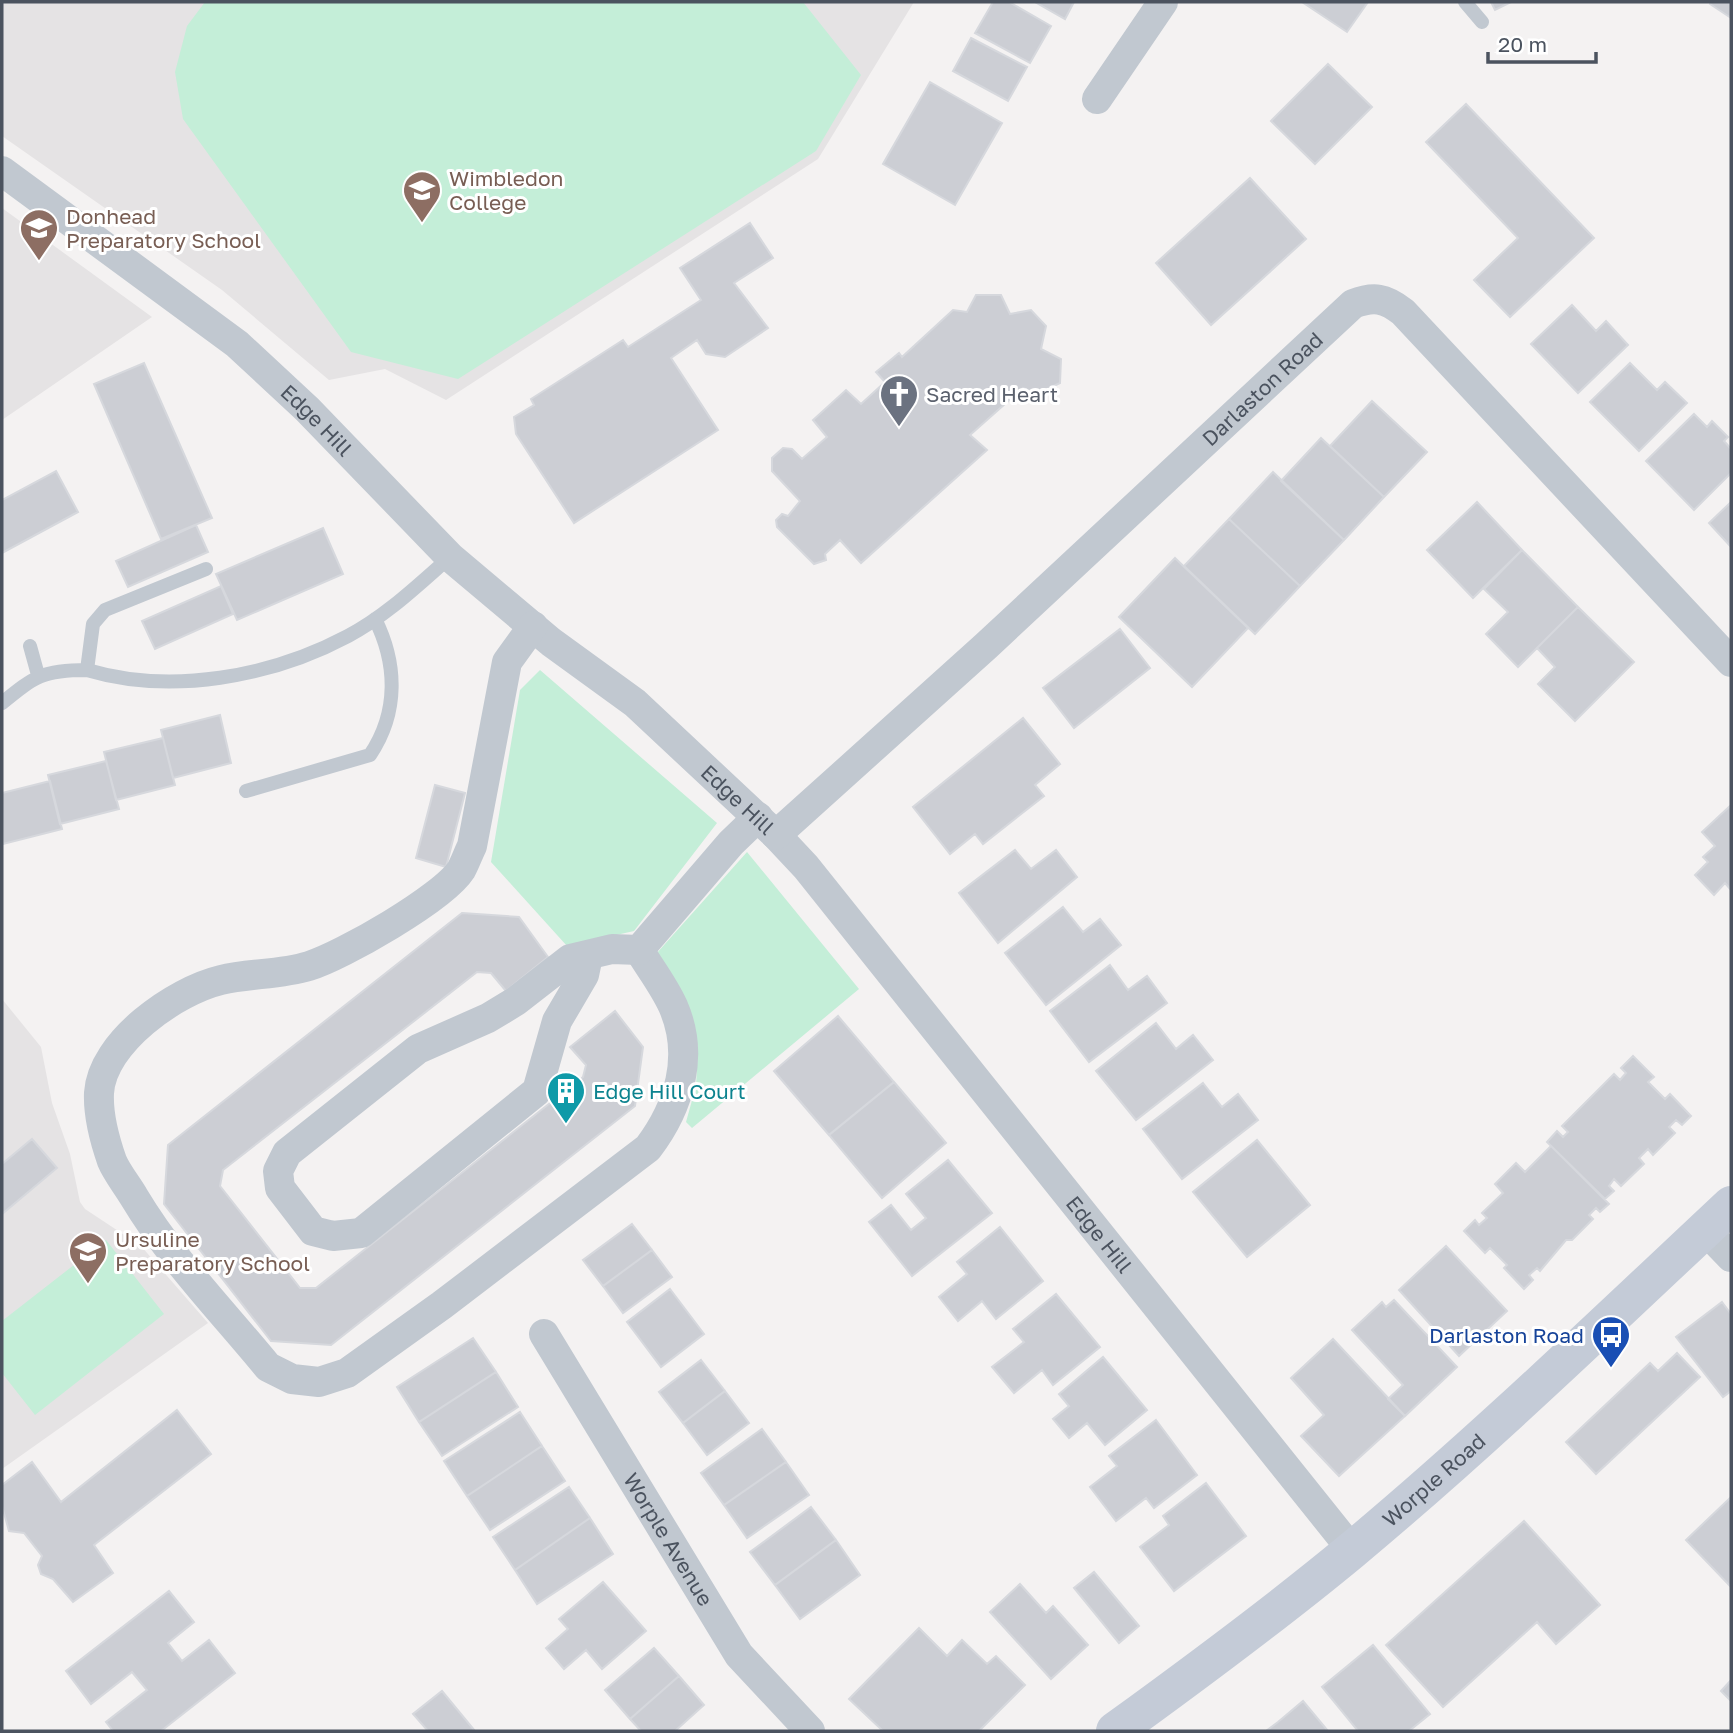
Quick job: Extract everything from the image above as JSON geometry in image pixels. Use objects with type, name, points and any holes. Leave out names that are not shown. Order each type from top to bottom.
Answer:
[{"type":"main road","name":"Worple Road","points":[[1115,1731],[1242,1639],[1352,1550],[1461,1456],[1718,1217]]},
{"type":"street","points":[[1097,99],[1163,2]]},
{"type":"street","name":"Edge Hill","points":[[2,171],[237,344],[307,410],[450,557],[533,626],[635,703],[767,826],[814,876],[1352,1550]]},
{"type":"street","name":"Darlaston Road","points":[[767,826],[986,646],[1353,304],[1365,299],[1379,298],[1403,312],[1731,662]]},
{"type":"street","points":[[533,626],[507,662],[472,846],[460,872],[417,907],[359,944],[311,966],[221,980],[186,992],[141,1024],[109,1059],[99,1092],[103,1125],[113,1162],[151,1226],[268,1367],[292,1379],[318,1382],[347,1373],[442,1305],[637,1156],[665,1125],[681,1085],[684,1048],[673,1006],[639,950]]},
{"type":"street","points":[[639,950],[731,843],[767,826]]},
{"type":"street","points":[[588,956],[584,975],[557,1021],[547,1064],[537,1091],[361,1233],[332,1236],[313,1231],[280,1188],[278,1171],[287,1153],[418,1049],[488,1018],[516,1001],[570,959],[612,949],[639,950]]},
{"type":"street","points":[[1718,1217],[1731,1257]]},
{"type":"street","name":"Worple Avenue","points":[[544,1334],[739,1655],[810,1731]]},
{"type":"lane","points":[[1465,2],[1482,22]]},
{"type":"lane","points":[[2,704],[38,675],[59,670],[88,670],[122,680],[184,681],[248,672],[303,655],[348,636],[375,619],[450,557]]},
{"type":"lane","points":[[88,670],[93,624],[105,610],[206,569]]},
{"type":"lane","points":[[246,791],[370,755],[386,723],[393,673],[388,646],[375,619]]},
{"type":"lane","points":[[30,646],[38,675]]},
{"type":"shaded area","name":"Wimbledon College","points":[[2,2],[914,2],[818,159],[446,400],[385,369],[329,380],[222,290],[2,136]]},
{"type":"shaded area","name":"Donhead Preparatory School","points":[[2,208],[152,317],[2,420]]},
{"type":"shaded area","name":"Ursuline Preparatory School","points":[[2,999],[41,1047],[52,1103],[70,1154],[80,1202],[85,1209],[141,1246],[208,1323],[2,1469]]},
{"type":"green space","name":"Wimbledon College","points":[[205,2],[803,2],[861,75],[816,151],[458,379],[351,352],[183,119],[175,72],[187,26]]},
{"type":"green space","points":[[540,670],[717,823],[634,931],[567,946],[491,862],[520,690]]},
{"type":"green space","points":[[747,852],[859,989],[692,1128],[686,1122],[696,1086],[698,1046],[656,954]]},
{"type":"green space","points":[[106,1240],[164,1314],[35,1415],[2,1373],[2,1321]]},
{"type":"building","points":[[993,2],[1009,2],[1051,26],[1030,63],[975,33]]},
{"type":"building","points":[[1035,2],[1074,2],[1065,19]]},
{"type":"building","points":[[1302,2],[1368,2],[1347,32]]},
{"type":"building","points":[[1491,2],[1511,2],[1495,10]]},
{"type":"building","points":[[1731,2],[1731,18],[1710,4]]},
{"type":"building","points":[[971,38],[1027,67],[1008,101],[953,71]]},
{"type":"building","points":[[1328,64],[1372,107],[1315,164],[1271,121]]},
{"type":"building","points":[[930,82],[1002,123],[955,205],[883,164]]},
{"type":"building","points":[[1466,104],[1594,238],[1510,317],[1474,280],[1518,238],[1426,142]]},
{"type":"building","points":[[1250,178],[1306,239],[1211,325],[1156,263]]},
{"type":"building","points":[[750,223],[773,258],[734,283],[768,328],[725,357],[706,354],[697,340],[671,358],[718,430],[574,523],[516,434],[514,417],[534,405],[531,399],[623,340],[628,347],[701,300],[680,268]]},
{"type":"building","name":"Sacred Heart","points":[[976,295],[1001,295],[1010,314],[1031,310],[1046,326],[1041,349],[1061,359],[1060,383],[1037,394],[1023,388],[970,435],[987,450],[861,563],[840,540],[825,554],[826,560],[814,564],[777,527],[776,520],[782,514],[788,516],[800,501],[772,471],[772,458],[783,448],[792,449],[802,459],[827,437],[813,420],[846,390],[861,404],[885,382],[876,372],[899,353],[902,357],[953,310],[967,312]]},
{"type":"building","points":[[1572,305],[1596,331],[1606,321],[1628,345],[1578,393],[1531,344]]},
{"type":"building","points":[[144,363],[212,518],[161,539],[94,384]]},
{"type":"building","points":[[1630,363],[1657,390],[1665,382],[1687,403],[1639,451],[1590,402]]},
{"type":"building","points":[[1372,401],[1427,452],[1384,497],[1330,446]]},
{"type":"building","points":[[1694,414],[1707,427],[1712,421],[1728,437],[1724,441],[1731,449],[1731,473],[1694,510],[1646,461]]},
{"type":"building","points":[[1321,438],[1384,497],[1344,540],[1281,481]]},
{"type":"building","points":[[56,471],[78,512],[2,553],[2,500]]},
{"type":"building","points":[[1273,472],[1344,540],[1300,586],[1229,519]]},
{"type":"building","points":[[1477,502],[1522,550],[1473,598],[1427,550]]},
{"type":"building","points":[[1731,502],[1731,547],[1709,523]]},
{"type":"building","points":[[1229,519],[1300,586],[1255,634],[1184,566]]},
{"type":"building","points":[[196,525],[208,552],[128,587],[116,561]]},
{"type":"building","points":[[323,528],[343,574],[237,620],[216,574]]},
{"type":"building","points":[[1522,550],[1578,607],[1518,667],[1486,634],[1508,612],[1484,589]]},
{"type":"building","points":[[1175,558],[1248,628],[1192,687],[1119,617]]},
{"type":"building","points":[[221,586],[233,614],[155,649],[142,621]]},
{"type":"building","points":[[1578,607],[1634,662],[1575,721],[1538,684],[1555,667],[1537,648]]},
{"type":"building","points":[[1120,629],[1150,668],[1074,728],[1043,688]]},
{"type":"building","points":[[220,715],[231,763],[173,778],[161,730]]},
{"type":"building","points":[[1023,718],[1060,764],[1035,785],[1044,796],[983,844],[975,834],[950,854],[913,807]]},
{"type":"building","points":[[163,738],[175,785],[116,800],[104,752]]},
{"type":"building","points":[[106,761],[119,809],[60,824],[48,775]]},
{"type":"building","points":[[50,781],[62,829],[3,844],[2,793]]},
{"type":"building","points":[[435,785],[465,793],[446,867],[416,858]]},
{"type":"building","points":[[1731,805],[1731,890],[1725,883],[1714,895],[1695,875],[1708,862],[1703,857],[1715,846],[1702,832]]},
{"type":"building","points":[[1015,850],[1031,869],[1056,850],[1077,877],[998,943],[959,893]]},
{"type":"building","points":[[1063,907],[1083,932],[1100,919],[1121,945],[1046,1005],[1005,953]]},
{"type":"building","name":"Edge Hill Court","points":[[462,913],[519,917],[548,957],[506,991],[491,973],[477,972],[223,1170],[220,1186],[300,1288],[316,1288],[583,1077],[586,1065],[570,1047],[615,1011],[643,1047],[635,1106],[331,1345],[271,1341],[164,1204],[168,1145]]},
{"type":"building","points":[[1110,965],[1128,990],[1147,976],[1167,1003],[1089,1062],[1050,1011]]},
{"type":"building","points":[[838,1016],[894,1082],[829,1135],[774,1071]]},
{"type":"building","points":[[1156,1023],[1176,1049],[1193,1035],[1213,1060],[1136,1120],[1096,1071]]},
{"type":"building","points":[[1633,1056],[1654,1077],[1648,1082],[1665,1099],[1670,1094],[1691,1116],[1682,1125],[1676,1120],[1669,1127],[1675,1133],[1653,1155],[1648,1149],[1639,1158],[1644,1164],[1621,1186],[1614,1179],[1609,1186],[1614,1191],[1605,1199],[1547,1142],[1557,1131],[1563,1137],[1568,1132],[1562,1126],[1614,1074],[1620,1080],[1626,1073],[1621,1068]]},
{"type":"building","points":[[894,1082],[946,1143],[882,1198],[829,1135]]},
{"type":"building","points":[[1203,1083],[1222,1107],[1238,1094],[1258,1120],[1182,1179],[1143,1129]]},
{"type":"building","points":[[32,1139],[57,1168],[2,1214],[2,1164]]},
{"type":"building","points":[[1257,1140],[1310,1205],[1247,1257],[1193,1192]]},
{"type":"building","points":[[1551,1146],[1609,1204],[1600,1212],[1596,1208],[1589,1215],[1593,1219],[1572,1240],[1566,1240],[1540,1271],[1537,1268],[1529,1275],[1533,1280],[1524,1289],[1504,1268],[1507,1265],[1490,1248],[1485,1253],[1464,1231],[1475,1220],[1479,1225],[1487,1218],[1482,1213],[1503,1193],[1495,1184],[1516,1163],[1525,1172]]},
{"type":"building","points":[[948,1160],[992,1213],[912,1276],[869,1222],[891,1205],[911,1230],[926,1218],[906,1194]]},
{"type":"building","points":[[632,1224],[652,1250],[603,1286],[583,1260]]},
{"type":"building","points":[[1000,1227],[1043,1281],[996,1319],[982,1301],[958,1321],[939,1297],[967,1274],[957,1262]]},
{"type":"building","points":[[1446,1246],[1507,1311],[1459,1356],[1399,1290]]},
{"type":"building","points":[[652,1250],[672,1277],[623,1313],[603,1286]]},
{"type":"building","points":[[670,1289],[704,1334],[661,1367],[627,1322]]},
{"type":"building","points":[[1056,1294],[1100,1347],[1053,1385],[1042,1370],[1014,1393],[992,1367],[1024,1342],[1013,1329]]},
{"type":"building","points":[[1394,1300],[1457,1367],[1405,1416],[1388,1399],[1403,1385],[1352,1330],[1382,1302],[1386,1307]]},
{"type":"building","points":[[1722,1302],[1731,1314],[1731,1391],[1723,1397],[1676,1337]]},
{"type":"building","points":[[473,1338],[496,1372],[419,1422],[397,1387]]},
{"type":"building","points":[[1333,1339],[1405,1416],[1339,1476],[1301,1436],[1324,1415],[1291,1378]]},
{"type":"building","points":[[1677,1353],[1700,1377],[1596,1474],[1566,1442],[1650,1363],[1658,1371]]},
{"type":"building","points":[[1103,1357],[1147,1410],[1105,1445],[1087,1423],[1069,1438],[1053,1419],[1069,1406],[1059,1394]]},
{"type":"building","points":[[701,1360],[725,1391],[683,1423],[659,1392]]},
{"type":"building","points":[[496,1372],[518,1407],[442,1456],[419,1422]]},
{"type":"building","points":[[725,1391],[749,1423],[707,1455],[683,1423]]},
{"type":"building","points":[[177,1410],[211,1454],[94,1545],[113,1573],[73,1602],[53,1579],[41,1574],[38,1565],[42,1556],[24,1533],[9,1531],[2,1506],[2,1485],[32,1462],[61,1502]]},
{"type":"building","points":[[520,1412],[542,1446],[467,1496],[444,1461]]},
{"type":"building","points":[[1156,1420],[1197,1475],[1154,1508],[1146,1498],[1116,1521],[1090,1487],[1117,1466],[1109,1456]]},
{"type":"building","points":[[762,1429],[786,1462],[724,1505],[701,1473]]},
{"type":"building","points":[[542,1446],[565,1481],[490,1530],[467,1496]]},
{"type":"building","points":[[786,1462],[809,1495],[747,1538],[724,1505]]},
{"type":"building","points":[[1206,1483],[1246,1536],[1174,1591],[1140,1547],[1169,1525],[1163,1516]]},
{"type":"building","points":[[569,1487],[590,1518],[515,1570],[493,1537]]},
{"type":"building","points":[[1731,1497],[1731,1587],[1686,1540]]},
{"type":"building","points":[[811,1507],[836,1540],[775,1585],[750,1552]]},
{"type":"building","points":[[590,1518],[613,1554],[537,1604],[515,1570]]},
{"type":"building","points":[[1524,1521],[1600,1605],[1556,1644],[1537,1622],[1443,1707],[1386,1645]]},
{"type":"building","points":[[836,1540],[860,1575],[800,1619],[775,1585]]},
{"type":"building","points":[[1094,1572],[1139,1626],[1119,1643],[1074,1588]]},
{"type":"building","points":[[603,1582],[646,1631],[602,1669],[586,1650],[564,1669],[546,1648],[568,1629],[559,1619]]},
{"type":"building","points":[[1020,1584],[1046,1613],[1053,1606],[1088,1645],[1051,1679],[990,1612]]},
{"type":"building","points":[[169,1591],[194,1622],[168,1643],[182,1661],[209,1640],[235,1673],[161,1731],[113,1731],[106,1722],[147,1690],[132,1672],[91,1704],[66,1671]]},
{"type":"building","points":[[919,1628],[947,1656],[962,1640],[987,1664],[996,1656],[1025,1685],[979,1731],[883,1731],[849,1699]]},
{"type":"building","points":[[1373,1645],[1430,1714],[1409,1731],[1358,1731],[1322,1687]]},
{"type":"building","points":[[654,1648],[679,1676],[630,1719],[605,1690]]},
{"type":"building","points":[[679,1676],[704,1705],[675,1731],[641,1731],[630,1719]]},
{"type":"building","points":[[1731,1680],[1731,1701],[1721,1691]]},
{"type":"building","points":[[442,1691],[475,1731],[428,1731],[413,1714]]},
{"type":"building","points":[[1303,1701],[1328,1731],[1266,1731],[1278,1722]]},
{"type":"place","name":"Wimbledon College","points":[[422,224]]},
{"type":"place","name":"Donhead Preparatory School","points":[[39,262]]},
{"type":"place","name":"Sacred Heart","points":[[899,428]]},
{"type":"place","name":"Edge Hill Court","points":[[566,1125]]},
{"type":"place","name":"Ursuline Preparatory School","points":[[88,1285]]},
{"type":"place","name":"Darlaston Road","points":[[1611,1369]]}]
